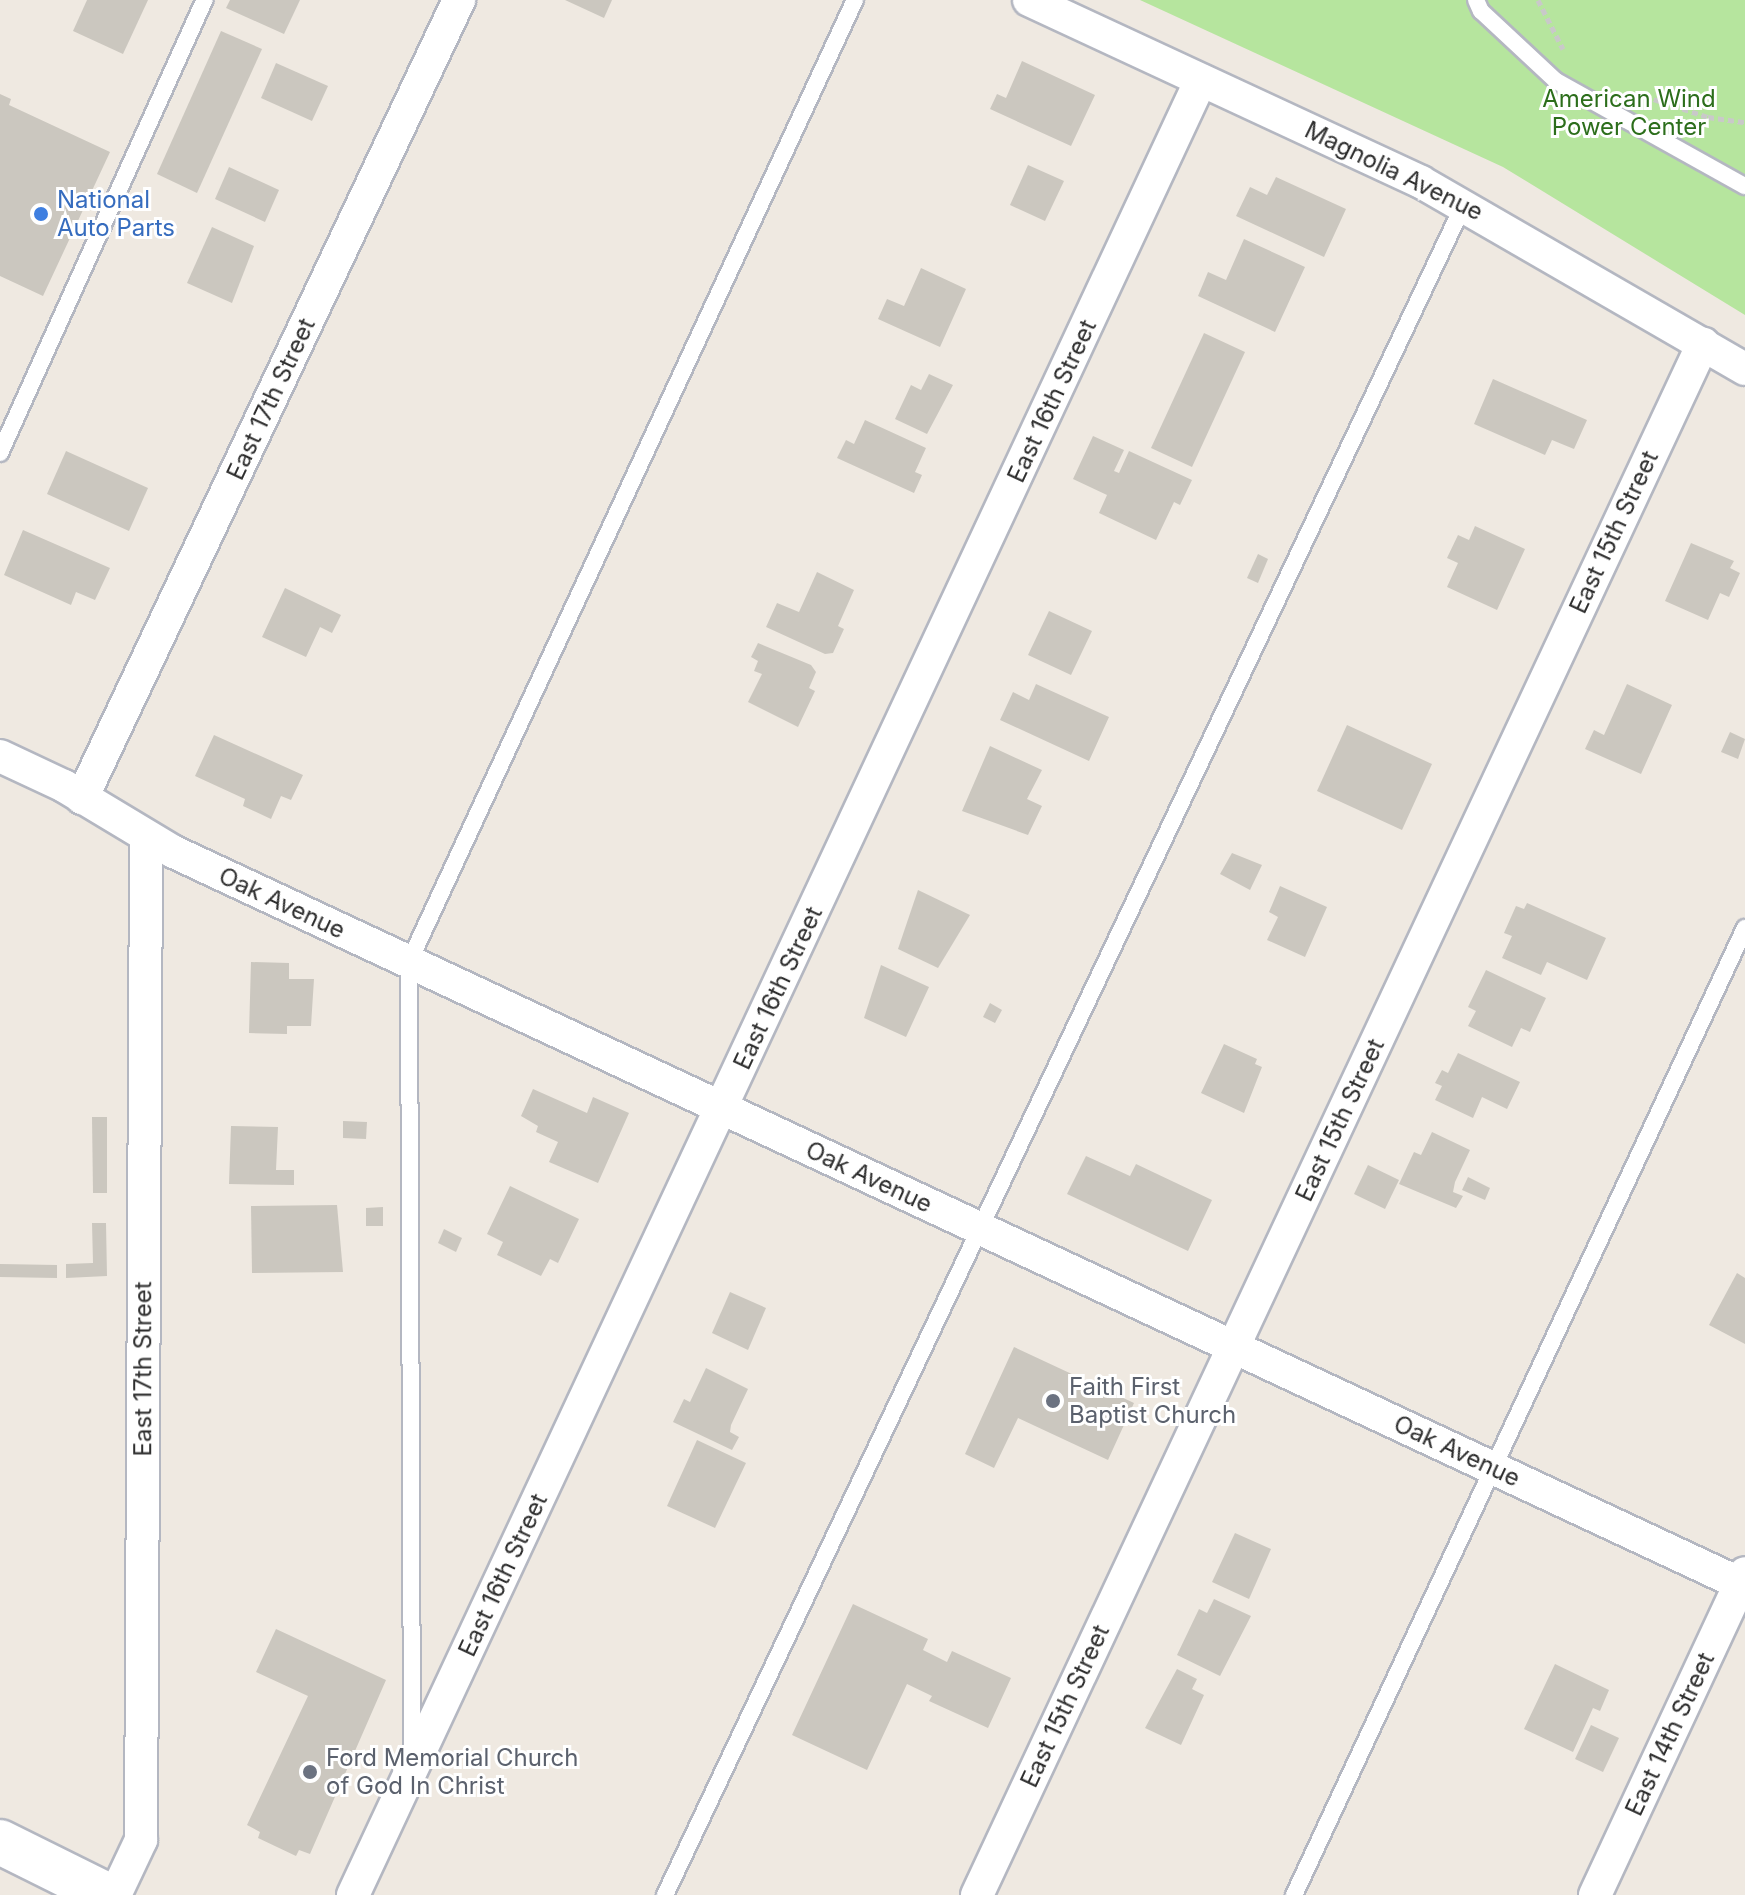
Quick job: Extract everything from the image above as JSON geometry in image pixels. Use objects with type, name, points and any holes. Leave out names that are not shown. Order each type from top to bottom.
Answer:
[{"type":"main road","points":[[0,1842],[107,1895]]},
{"type":"street","name":"East 17th Street","points":[[82,798],[459,0]]},
{"type":"street","name":"Magnolia Avenue","points":[[1029,0],[1464,204],[1745,369]]},
{"type":"street","name":"East 16th Street","points":[[353,1895],[1201,80]]},
{"type":"street","name":"East 15th Street","points":[[977,1895],[1703,344]]},
{"type":"street","name":"Oak Avenue","points":[[0,756],[82,798],[146,837],[409,962],[1743,1581]]},
{"type":"street","name":"East 17th Street","points":[[115,1895],[141,1840],[146,837]]},
{"type":"street","name":"East 14th Street","points":[[1595,1895],[1743,1581]]},
{"type":"lane","points":[[0,453],[205,0]]},
{"type":"lane","points":[[412,1770],[409,962],[855,0]]},
{"type":"lane","points":[[1476,0],[1481,11],[1556,81],[1745,186]]},
{"type":"lane","points":[[665,1895],[1464,204]]},
{"type":"lane","points":[[1294,1895],[1745,928]]},
{"type":"path","points":[[1538,0],[1551,34],[1567,55]]},
{"type":"path","points":[[1623,87],[1708,117],[1745,122]]},
{"type":"green space","name":"American Wind Power Center","points":[[1140,0],[1745,0],[1745,315],[1503,167]]},
{"type":"building","points":[[87,0],[148,0],[123,54],[73,31]]},
{"type":"building","points":[[230,0],[300,0],[284,34],[226,8]]},
{"type":"building","points":[[565,0],[612,0],[604,18]]},
{"type":"building","points":[[221,31],[262,49],[197,193],[157,174]]},
{"type":"building","points":[[1022,61],[1095,95],[1071,146],[990,109],[997,94],[1006,98]]},
{"type":"building","points":[[276,63],[328,86],[312,121],[261,98]]},
{"type":"building","name":"National Auto Parts","points":[[0,94],[11,99],[9,105],[110,152],[43,296],[0,276]]},
{"type":"building","points":[[1028,165],[1064,181],[1045,221],[1010,205]]},
{"type":"building","points":[[229,167],[279,190],[265,222],[215,199]]},
{"type":"building","points":[[1276,177],[1346,209],[1324,257],[1236,216],[1250,187],[1267,195]]},
{"type":"building","points":[[212,227],[254,246],[232,303],[187,283]]},
{"type":"building","points":[[1244,239],[1305,267],[1275,332],[1198,296],[1208,272],[1226,280]]},
{"type":"building","points":[[921,268],[966,289],[940,347],[878,319],[887,299],[904,306]]},
{"type":"building","points":[[1204,333],[1245,352],[1192,467],[1151,448]]},
{"type":"building","points":[[929,374],[953,385],[927,434],[895,419],[911,385],[921,390]]},
{"type":"building","points":[[1493,379],[1587,420],[1574,449],[1552,440],[1545,455],[1474,424]]},
{"type":"building","points":[[865,420],[926,448],[915,472],[922,475],[914,493],[837,458],[846,440],[854,444]]},
{"type":"building","points":[[1093,436],[1124,450],[1114,471],[1119,473],[1129,451],[1192,480],[1180,505],[1174,502],[1156,540],[1099,513],[1107,495],[1073,479]]},
{"type":"building","points":[[66,451],[148,488],[129,531],[47,494]]},
{"type":"building","points":[[1475,526],[1525,549],[1497,610],[1447,587],[1458,563],[1447,558],[1458,535],[1469,540]]},
{"type":"building","points":[[23,530],[110,568],[95,600],[76,592],[71,605],[4,575]]},
{"type":"building","points":[[1691,543],[1734,561],[1730,568],[1740,573],[1729,597],[1720,593],[1708,620],[1665,601]]},
{"type":"building","points":[[1258,554],[1268,559],[1258,583],[1247,578]]},
{"type":"building","points":[[817,572],[854,590],[838,626],[844,629],[833,653],[825,654],[766,627],[777,603],[799,612]]},
{"type":"building","points":[[285,588],[341,615],[332,633],[320,627],[306,657],[262,637]]},
{"type":"building","points":[[1049,611],[1092,631],[1071,675],[1028,655]]},
{"type":"building","points":[[758,643],[811,665],[816,672],[809,688],[815,691],[798,727],[748,702],[762,674],[754,671],[758,661],[751,657]]},
{"type":"building","points":[[1036,684],[1109,717],[1089,761],[1000,720],[1013,692],[1029,700]]},
{"type":"building","points":[[1627,684],[1672,705],[1641,774],[1585,749],[1594,730],[1604,735]]},
{"type":"building","points":[[1347,725],[1432,764],[1402,830],[1317,791]]},
{"type":"building","points":[[1730,732],[1745,739],[1738,759],[1721,752]]},
{"type":"building","points":[[214,735],[303,775],[291,800],[281,796],[271,819],[243,806],[245,799],[195,776]]},
{"type":"building","points":[[990,746],[1042,770],[1027,799],[1042,806],[1028,835],[962,811]]},
{"type":"building","points":[[1232,853],[1262,865],[1250,890],[1220,874]]},
{"type":"building","points":[[1280,886],[1327,907],[1305,957],[1267,940],[1278,917],[1269,912]]},
{"type":"building","points":[[918,890],[970,915],[938,968],[898,949]]},
{"type":"building","points":[[1527,903],[1606,938],[1587,980],[1547,962],[1541,975],[1502,958],[1512,936],[1504,933],[1516,906],[1524,909]]},
{"type":"building","points":[[251,962],[289,963],[289,979],[314,979],[311,1026],[287,1026],[287,1034],[249,1033]]},
{"type":"building","points":[[881,965],[929,987],[906,1037],[864,1018]]},
{"type":"building","points":[[1486,970],[1546,998],[1530,1032],[1521,1028],[1512,1047],[1468,1026],[1476,1011],[1468,1007]]},
{"type":"building","points":[[990,1003],[1002,1010],[995,1023],[983,1017]]},
{"type":"building","points":[[1224,1044],[1257,1059],[1255,1064],[1262,1067],[1244,1113],[1201,1093]]},
{"type":"building","points":[[1458,1053],[1520,1082],[1507,1109],[1482,1097],[1473,1118],[1435,1100],[1442,1086],[1435,1083],[1442,1070],[1448,1073]]},
{"type":"building","points":[[533,1089],[587,1113],[593,1097],[629,1113],[598,1183],[549,1162],[558,1142],[536,1132],[538,1126],[521,1116]]},
{"type":"building","points":[[92,1117],[107,1117],[107,1193],[93,1193]]},
{"type":"building","points":[[343,1121],[367,1122],[366,1139],[343,1138]]},
{"type":"building","points":[[231,1126],[278,1127],[276,1170],[294,1170],[294,1185],[229,1184]]},
{"type":"building","points":[[1432,1132],[1470,1150],[1455,1182],[1453,1192],[1463,1196],[1456,1208],[1399,1184],[1414,1152],[1421,1155]]},
{"type":"building","points":[[1086,1156],[1130,1176],[1136,1164],[1212,1200],[1188,1251],[1067,1194]]},
{"type":"building","points":[[1368,1165],[1399,1180],[1385,1209],[1354,1194]]},
{"type":"building","points":[[1468,1177],[1490,1188],[1485,1200],[1462,1190]]},
{"type":"building","points":[[510,1186],[579,1219],[558,1263],[550,1259],[541,1276],[497,1255],[503,1242],[487,1234]]},
{"type":"building","points":[[337,1205],[343,1272],[252,1273],[251,1206]]},
{"type":"building","points":[[383,1207],[383,1226],[366,1226],[366,1208]]},
{"type":"building","points":[[92,1223],[106,1223],[107,1276],[66,1278],[66,1264],[93,1263]]},
{"type":"building","points":[[444,1229],[462,1238],[456,1252],[438,1243]]},
{"type":"building","points":[[0,1264],[57,1265],[57,1278],[0,1277]]},
{"type":"building","points":[[1737,1273],[1745,1278],[1745,1344],[1709,1325]]},
{"type":"building","points":[[730,1292],[766,1308],[748,1350],[712,1333]]},
{"type":"building","points":[[1014,1347],[1134,1403],[1108,1460],[1018,1418],[994,1468],[965,1454]]},
{"type":"building","points":[[706,1368],[748,1389],[731,1425],[730,1432],[739,1437],[732,1450],[673,1422],[684,1399],[690,1402]]},
{"type":"building","points":[[697,1440],[746,1463],[715,1528],[667,1506]]},
{"type":"building","points":[[1235,1533],[1271,1549],[1249,1599],[1212,1582]]},
{"type":"building","points":[[1214,1599],[1251,1616],[1220,1676],[1177,1655],[1199,1609],[1207,1613]]},
{"type":"building","points":[[853,1604],[928,1639],[923,1650],[947,1662],[952,1651],[1011,1678],[988,1728],[929,1701],[932,1696],[907,1684],[867,1770],[792,1735]]},
{"type":"building","name":"Ford Memorial Church of God In Christ","points":[[276,1629],[386,1680],[310,1854],[299,1850],[296,1856],[258,1838],[260,1832],[247,1825],[308,1696],[256,1672]]},
{"type":"building","points":[[1555,1664],[1609,1690],[1600,1711],[1593,1708],[1573,1752],[1524,1729]]},
{"type":"building","points":[[1177,1669],[1197,1679],[1192,1689],[1204,1695],[1181,1745],[1145,1728]]},
{"type":"building","points":[[1591,1725],[1619,1738],[1603,1772],[1575,1759]]},
{"type":"place","name":"National Auto Parts","points":[[41,214]]},
{"type":"place","name":"Faith First Baptist Church","points":[[1053,1401]]},
{"type":"place","name":"Ford Memorial Church of God In Christ","points":[[310,1772]]}]
